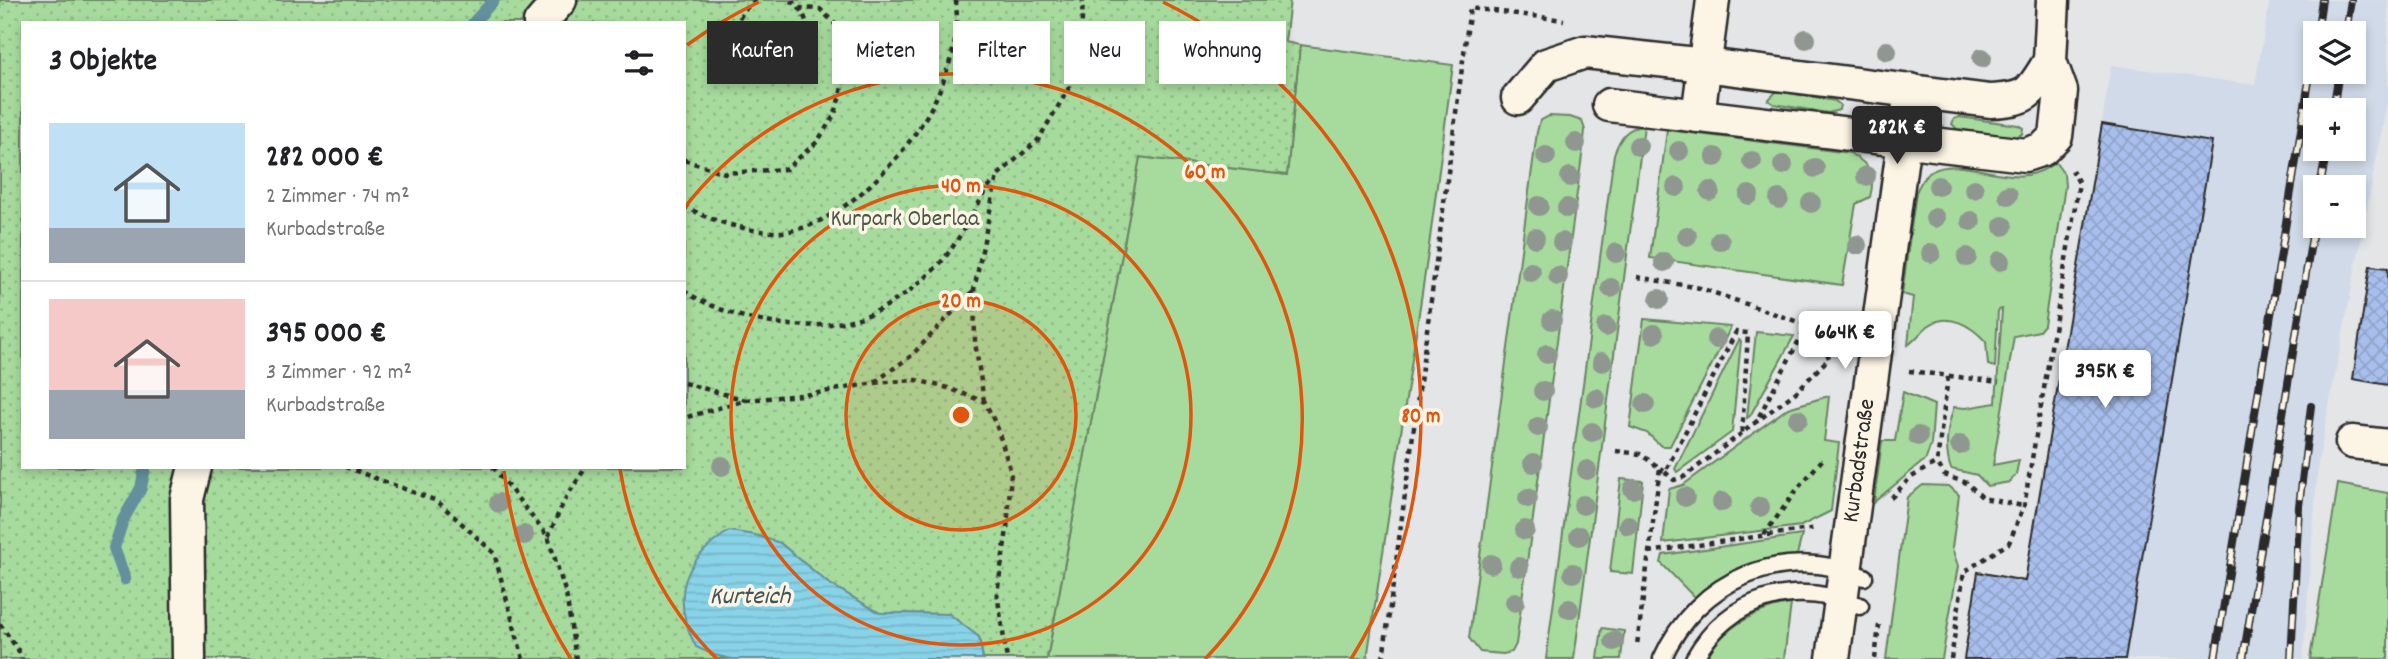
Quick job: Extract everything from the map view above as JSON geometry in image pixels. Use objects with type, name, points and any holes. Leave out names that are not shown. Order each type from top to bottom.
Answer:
[{"type":"street","points":[[542,21],[560,0]]},
{"type":"street","points":[[1698,116],[1713,0]]},
{"type":"street","points":[[1609,105],[2025,155],[2043,149],[2056,136],[2061,91],[2050,61],[2053,0]]},
{"type":"street","points":[[1518,98],[1546,65],[1585,52],[1990,101],[2014,100],[2030,92],[2050,61]]},
{"type":"street","name":"Kurbadstraße","points":[[1833,659],[1852,588],[1851,523],[1911,90]]},
{"type":"street","points":[[2352,442],[2388,446]]},
{"type":"street","points":[[189,659],[187,499],[194,469]]},
{"type":"lane","points":[[1662,659],[1668,645],[1688,617],[1713,594],[1739,578],[1789,564],[1825,565],[1852,588]]},
{"type":"lane","points":[[1694,659],[1716,629],[1730,617],[1755,603],[1779,596],[1852,588]]},
{"type":"path","points":[[756,0],[747,6],[740,17],[738,41],[752,61],[764,66],[786,65],[796,59],[803,50],[808,29],[800,8],[790,0]]},
{"type":"path","points":[[686,207],[732,226],[781,232],[816,223],[856,197],[899,158],[936,99],[957,34],[956,0]]},
{"type":"path","points":[[686,292],[722,309],[805,327],[861,318],[891,304],[943,260],[997,176],[1038,140],[1069,88],[1082,36],[1083,0]]},
{"type":"path","points":[[686,161],[725,173],[786,169],[817,142],[835,114],[845,76],[841,30],[820,9],[800,8]]},
{"type":"path","points":[[1383,659],[1471,8],[1577,21]]},
{"type":"path","points":[[1951,659],[1964,572],[2009,543],[2024,506],[2079,183],[2056,136]]},
{"type":"path","points":[[997,176],[974,290],[975,342],[985,402],[997,427],[1011,472],[1007,530],[997,593],[1007,659]]},
{"type":"path","points":[[1616,451],[1640,454],[1674,480],[1684,477],[1796,392],[1829,358],[1818,330],[1807,325],[1700,288],[1637,277]]},
{"type":"path","points":[[874,383],[911,356],[974,290]]},
{"type":"path","points":[[1756,422],[1807,325]]},
{"type":"path","points":[[1665,472],[1736,332],[1748,333],[1742,433]]},
{"type":"path","points":[[1898,369],[1998,382]]},
{"type":"path","points":[[1948,377],[1937,462],[1944,475],[1967,483],[1983,498],[2024,506]]},
{"type":"path","points":[[686,417],[746,400],[916,380],[985,402]]},
{"type":"path","points":[[686,384],[746,400]]},
{"type":"path","points":[[1739,578],[1763,536],[1798,488],[1825,457]]},
{"type":"path","points":[[1649,552],[1851,523],[1884,506],[1910,478],[1937,462]]},
{"type":"path","points":[[1637,646],[1660,468]]},
{"type":"path","points":[[350,469],[437,501],[495,552],[523,659]]},
{"type":"path","points":[[495,469],[548,537],[566,594],[576,659]]},
{"type":"path","points":[[548,537],[564,501],[585,469]]},
{"type":"path","points":[[0,624],[19,650],[22,659]]},
{"type":"shaded area","points":[[2270,0],[2388,0],[2388,98],[2366,213],[2366,175],[2303,175],[2303,238],[2361,238],[2318,463],[2303,659],[2125,659],[2211,142],[2102,124],[2111,65],[2255,85]]},
{"type":"green space","name":"Kurpark Oberlaa","points":[[0,0],[1290,0],[1286,34],[1286,21],[1159,21],[1159,84],[1286,84],[1286,42],[1300,45],[1287,175],[1140,157],[1047,659],[983,659],[979,637],[949,614],[880,613],[828,583],[780,543],[714,655],[732,659],[0,659]]},
{"type":"green space","points":[[1300,45],[1453,65],[1428,253],[1367,659],[1047,659],[1140,157],[1287,175]]},
{"type":"green space","points":[[1777,91],[1835,101],[1840,105],[1839,110],[1828,113],[1774,104],[1768,100]]},
{"type":"green space","points":[[1549,116],[1570,117],[1582,121],[1584,141],[1516,644],[1512,652],[1503,654],[1480,652],[1469,638],[1537,132],[1540,121]]},
{"type":"green space","points":[[1959,117],[2018,125],[2023,128],[2022,134],[2015,137],[1957,129],[1952,124],[1954,119]]},
{"type":"green space","points":[[1644,126],[1574,659],[1546,659],[1614,154],[1624,134]]},
{"type":"green space","points":[[1667,130],[1850,153],[1863,162],[1872,176],[1872,189],[1870,197],[1856,204],[1842,285],[1650,258]]},
{"type":"green space","points":[[2055,162],[2064,174],[2065,186],[2044,325],[2039,331],[2014,336],[1993,465],[2019,460],[2016,474],[2010,482],[1987,486],[1977,475],[1951,469],[1947,438],[1954,407],[1966,408],[1996,403],[2002,309],[1998,310],[1995,367],[1988,365],[1986,342],[1959,322],[1936,322],[1908,345],[1913,297],[1902,294],[1916,192],[1929,173],[1946,167],[2025,175],[2040,171]]},
{"type":"green space","points":[[1644,319],[1731,327],[1670,446],[1661,446],[1647,433],[1630,427]]},
{"type":"green space","points":[[1756,332],[1794,336],[1747,418]]},
{"type":"green space","points":[[1739,340],[1732,432],[1677,472],[1675,469]]},
{"type":"green space","points":[[1903,392],[1934,405],[1931,444],[1926,459],[1874,502],[1882,441],[1895,441]]},
{"type":"green space","points":[[1829,396],[1824,441],[1839,443],[1831,511],[1801,526],[1663,543],[1669,489],[1683,485],[1788,408]]},
{"type":"green space","points":[[1621,479],[1643,481],[1633,574],[1610,572]]},
{"type":"green space","points":[[2338,484],[2388,493],[2388,659],[2310,659]]},
{"type":"green space","points":[[1923,485],[1949,486],[1959,495],[1952,548],[1958,566],[1942,659],[1886,659],[1907,497]]},
{"type":"green space","points":[[1802,535],[1797,555],[1760,562],[1733,571],[1695,598],[1661,563],[1663,555]]},
{"type":"green space","points":[[1791,604],[1784,659],[1706,659],[1721,638],[1742,621],[1766,610]]},
{"type":"green space","points":[[1602,628],[1624,631],[1621,659],[1598,659]]},
{"type":"water","name":"Kurteich","points":[[729,531],[780,543],[828,583],[880,613],[949,614],[979,637],[983,659],[732,659],[696,647],[684,612],[685,582],[700,555]]},
{"type":"building","points":[[2102,124],[2212,142],[2125,659],[1964,659],[1978,572],[2025,581]]},
{"type":"building","points":[[2370,266],[2388,268],[2388,385],[2353,379]]},
{"type":"waterway","points":[[475,21],[494,0]]},
{"type":"waterway","points":[[125,579],[114,548],[123,520],[141,488],[145,469]]},
{"type":"railway","points":[[2319,21],[2322,0]]},
{"type":"railway","points":[[2348,21],[2351,0]]},
{"type":"railway","points":[[2215,659],[2308,84]]},
{"type":"railway","points":[[2335,98],[2337,84]]},
{"type":"railway","points":[[2322,175],[2325,161]]},
{"type":"railway","points":[[2243,659],[2312,238]]},
{"type":"railway","points":[[2291,659],[2299,506],[2311,406]]}]
